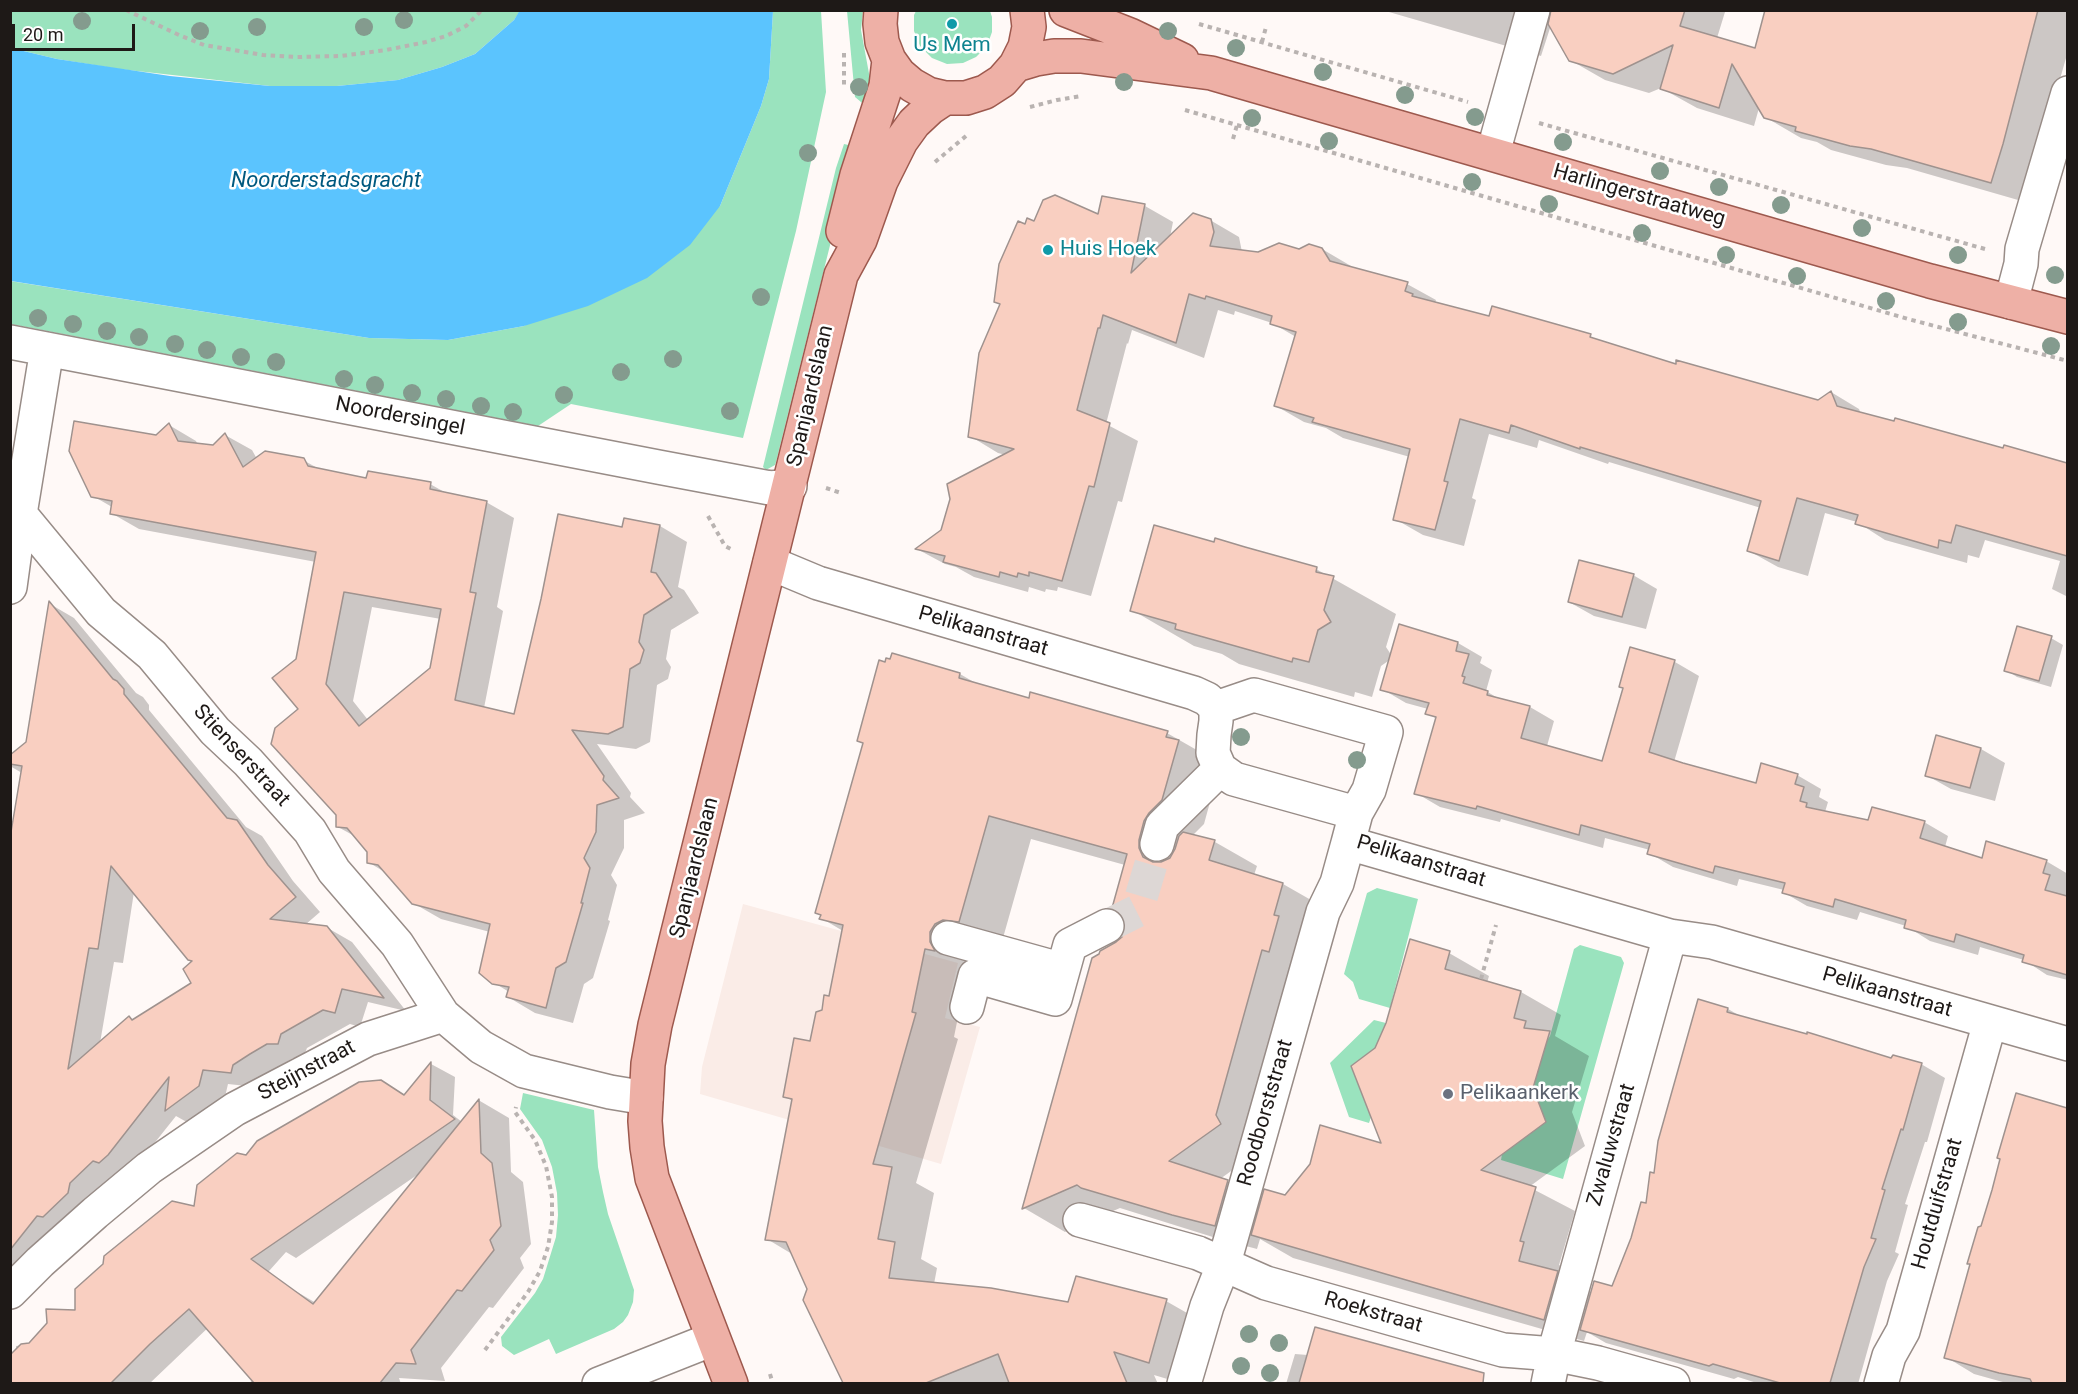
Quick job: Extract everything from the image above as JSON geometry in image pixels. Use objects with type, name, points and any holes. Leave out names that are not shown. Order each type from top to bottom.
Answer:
[{"type":"main road","points":[[882,10],[880,24],[882,42],[889,60],[899,74],[928,94],[945,98],[966,98],[985,92],[1002,81],[1016,65],[1025,47],[1029,27],[1027,10]]},
{"type":"main road","name":"Harlingerstraatweg","points":[[1066,10],[1130,35],[1211,73]]},
{"type":"main road","name":"Harlingerstraatweg","points":[[1016,65],[1036,58],[1081,56],[1211,73],[1493,153],[1930,282],[2067,317]]},
{"type":"main road","name":"Spanjaardslaan","points":[[731,1383],[652,1178],[647,1147],[648,1064],[841,275],[841,237],[857,175],[886,86],[889,60]]},
{"type":"main road","name":"Spanjaardslaan","points":[[841,275],[860,240],[881,181],[901,141],[914,123],[945,98]]},
{"type":"street","points":[[1493,153],[1533,10]]},
{"type":"street","points":[[2012,302],[2022,256],[2067,93]]},
{"type":"street","name":"Noordersingel","points":[[10,342],[770,488],[790,486]]},
{"type":"street","points":[[10,587],[47,349]]},
{"type":"street","name":"Stienserstraat","points":[[20,514],[100,612],[152,655],[215,731],[248,762],[310,831],[334,872],[397,944],[443,1015]]},
{"type":"street","name":"Pelikaanstraat","points":[[770,563],[818,584],[1194,693],[1207,699],[1216,708]]},
{"type":"street","name":"Roodborststraat","points":[[1184,1383],[1207,1306],[1224,1263],[1323,912],[1336,883],[1352,828],[1370,790],[1386,732],[1254,695],[1216,708]]},
{"type":"street","points":[[1157,844],[1162,826],[1220,769],[1213,753],[1216,708]]},
{"type":"street","name":"Pelikaanstraat","points":[[1220,769],[1234,779],[1506,889],[1670,936],[1712,942],[2067,1044]]},
{"type":"street","points":[[966,1007],[975,976],[1055,999],[1070,945],[1107,926]]},
{"type":"street","name":"Zwaluwstraat","points":[[1551,1369],[1670,936]]},
{"type":"street","points":[[948,938],[1063,970]]},
{"type":"street","points":[[443,1015],[481,1047],[524,1071],[610,1092],[646,1098]]},
{"type":"street","name":"Steijnstraat","points":[[10,1292],[55,1248],[149,1168],[235,1109],[368,1039],[443,1015]]},
{"type":"street","name":"Houtduifstraat","points":[[1881,1383],[1889,1356],[1903,1331],[1990,1022]]},
{"type":"street","name":"Roekstraat","points":[[1080,1220],[1198,1253],[1266,1283],[1492,1346],[1551,1369],[1598,1363],[1673,1383]]},
{"type":"street","points":[[599,1383],[713,1339]]},
{"type":"path","points":[[126,10],[204,45],[263,55],[297,57],[341,56],[386,51],[426,42],[446,36],[466,26],[482,10]]},
{"type":"path","points":[[1197,23],[1947,239],[1996,252],[2022,256]]},
{"type":"path","points":[[1262,42],[1266,27]]},
{"type":"path","points":[[1233,139],[1238,125],[1908,319],[2067,361]]},
{"type":"path","points":[[934,164],[946,152]]},
{"type":"path","points":[[830,478],[827,489],[841,493]]},
{"type":"path","points":[[723,542],[725,546],[734,551]]},
{"type":"path","points":[[1481,979],[1506,889]]},
{"type":"path","points":[[485,1350],[528,1292],[540,1271],[548,1247],[552,1222],[552,1197],[546,1166],[535,1140],[515,1112],[524,1071]]},
{"type":"path","points":[[769,1373],[773,1383]]},
{"type":"shaded area","points":[[743,904],[958,963],[945,1018],[980,1027],[941,1164],[700,1094],[702,1067]]},
{"type":"green space","points":[[11,11],[520,11],[514,20],[475,54],[442,67],[398,80],[337,86],[270,86],[119,69],[57,59],[11,48]]},
{"type":"green space","points":[[773,11],[821,11],[826,92],[796,231],[743,438],[571,404],[538,426],[11,324],[10,281],[369,338],[448,340],[524,326],[720,206],[761,106],[769,79]]},
{"type":"green space","points":[[847,11],[863,11],[861,30],[870,79],[867,107],[855,97]]},
{"type":"green space","points":[[916,11],[990,11],[992,32],[987,46],[976,57],[963,63],[947,64],[932,58],[920,46],[914,31]]},
{"type":"green space","points":[[844,144],[853,146],[854,149],[776,462],[766,470],[763,467],[836,168]]},
{"type":"green space","points":[[1377,888],[1418,899],[1390,1008],[1359,999],[1353,982],[1344,974],[1367,893]]},
{"type":"green space","points":[[1580,945],[1621,957],[1624,963],[1563,1179],[1501,1160],[1502,1154],[1546,1122],[1526,1072],[1550,1036],[1574,949]]},
{"type":"green space","points":[[1374,1020],[1386,1023],[1395,1034],[1351,1066],[1371,1117],[1369,1123],[1349,1117],[1330,1063]]},
{"type":"green space","points":[[523,1093],[594,1110],[598,1167],[603,1192],[608,1214],[634,1290],[633,1302],[623,1322],[614,1329],[556,1354],[549,1339],[514,1355],[502,1346],[501,1337],[543,1279],[556,1237],[558,1215],[552,1167],[542,1140],[520,1109]]},
{"type":"water","name":"Noorderstadsgracht","points":[[520,10],[773,11],[769,79],[761,106],[720,206],[690,245],[647,278],[588,306],[524,326],[448,340],[369,338],[11,281],[11,48],[57,59],[170,76],[270,86],[337,86],[398,80],[475,54],[514,20]]},
{"type":"building","points":[[1551,10],[1685,10],[1680,26],[1755,48],[1765,10],[2038,10],[1991,183],[1871,149],[1850,146],[1795,131],[1796,127],[1764,118],[1732,64],[1719,108],[1660,89],[1673,45],[1613,74],[1569,61],[1548,24]]},
{"type":"building","points":[[1055,195],[1098,214],[1102,196],[1145,204],[1131,273],[1193,213],[1211,219],[1214,232],[1210,246],[1258,252],[1279,243],[1299,249],[1309,244],[1322,248],[1330,261],[1408,282],[1405,291],[1413,294],[1412,296],[1489,316],[1492,306],[1591,334],[1590,337],[1676,364],[1676,360],[1818,400],[1831,391],[1837,406],[1894,421],[1895,418],[2003,448],[2004,445],[2067,463],[2067,556],[1956,525],[1951,543],[1939,540],[1938,548],[1855,524],[1858,515],[1797,498],[1779,561],[1747,551],[1761,501],[1580,447],[1580,449],[1511,425],[1509,433],[1460,419],[1444,481],[1448,482],[1435,530],[1393,520],[1410,449],[1312,422],[1314,418],[1274,406],[1296,332],[1270,324],[1272,316],[1206,296],[1205,299],[1189,294],[1176,343],[1103,315],[1077,410],[1110,423],[1094,487],[1089,486],[1062,581],[1029,572],[1029,576],[1018,573],[1017,577],[1000,572],[999,577],[943,562],[945,556],[915,549],[941,530],[950,499],[947,484],[1014,449],[968,437],[979,353],[1000,304],[994,302],[999,264],[1018,221],[1025,224],[1027,218],[1034,221],[1043,200]]},
{"type":"building","points":[[74,421],[156,435],[169,423],[178,441],[213,445],[225,433],[243,467],[265,451],[304,458],[308,466],[366,478],[368,471],[431,482],[430,489],[487,501],[470,592],[476,593],[455,700],[514,714],[558,514],[622,527],[624,518],[660,525],[651,572],[656,573],[672,597],[644,615],[639,642],[644,650],[640,663],[630,669],[623,727],[608,734],[572,730],[604,776],[603,780],[619,798],[597,805],[596,832],[584,858],[590,868],[581,903],[583,903],[566,962],[556,968],[546,1008],[506,997],[509,987],[492,984],[479,973],[490,924],[412,904],[378,865],[367,863],[367,852],[347,828],[336,827],[336,815],[271,744],[275,728],[298,709],[272,678],[296,659],[316,552],[110,514],[112,501],[91,497],[69,451]],"holes":[[[344,592],[441,609],[430,668],[359,726],[326,684]]]},
{"type":"building","points":[[1154,525],[1214,542],[1215,538],[1317,567],[1316,572],[1334,576],[1324,610],[1331,622],[1318,630],[1309,662],[1293,658],[1292,662],[1175,629],[1176,624],[1130,611]]},
{"type":"building","points":[[1579,560],[1634,574],[1622,617],[1568,602]]},
{"type":"building","points":[[49,601],[113,679],[124,689],[124,694],[227,818],[237,820],[268,865],[296,897],[270,919],[327,926],[384,998],[342,989],[335,1013],[323,1010],[281,1034],[278,1044],[267,1044],[250,1054],[233,1065],[231,1073],[203,1070],[199,1086],[165,1111],[169,1077],[108,1155],[99,1163],[93,1161],[70,1183],[68,1193],[43,1217],[37,1216],[10,1250],[10,838],[22,766],[10,764],[10,755],[26,742]],"holes":[[[111,866],[188,960],[192,961],[183,969],[191,983],[132,1020],[129,1016],[68,1069],[89,948],[98,949]]]},
{"type":"building","points":[[1399,624],[1458,642],[1456,651],[1469,654],[1462,676],[1465,677],[1463,683],[1488,691],[1487,695],[1530,706],[1521,738],[1602,761],[1623,688],[1619,687],[1630,647],[1675,660],[1649,752],[1756,783],[1761,763],[1798,774],[1795,784],[1804,787],[1800,801],[1807,803],[1806,807],[1868,820],[1872,807],[1925,821],[1920,838],[1982,858],[1986,841],[2047,860],[2043,873],[2050,875],[2045,890],[2067,896],[2067,975],[2022,962],[2024,955],[1956,934],[1954,942],[1904,928],[1906,920],[1835,899],[1833,907],[1782,893],[1785,883],[1715,866],[1713,873],[1647,854],[1650,844],[1581,825],[1579,835],[1477,806],[1476,809],[1414,794],[1436,717],[1425,714],[1429,703],[1380,690]]},
{"type":"building","points":[[2017,626],[2052,636],[2039,681],[2004,671]]},
{"type":"building","points":[[892,653],[960,673],[959,678],[1029,698],[1030,692],[1168,731],[1166,737],[1179,740],[1162,800],[1144,821],[1139,840],[1139,848],[1143,857],[1153,862],[1161,862],[1170,858],[1183,832],[1215,840],[1209,860],[1283,883],[1274,915],[1279,916],[1269,952],[1262,950],[1216,1115],[1221,1124],[1169,1161],[1228,1180],[1215,1226],[1077,1185],[1022,1209],[1092,958],[1122,937],[1126,927],[1123,917],[1112,908],[1127,854],[989,816],[959,922],[943,920],[935,924],[930,932],[930,942],[935,951],[925,949],[912,1012],[916,1013],[873,1164],[892,1167],[878,1239],[895,1242],[889,1278],[991,1288],[1068,1302],[1076,1276],[1167,1299],[1149,1363],[1114,1352],[1127,1383],[1009,1383],[998,1354],[926,1383],[843,1383],[803,1300],[807,1289],[786,1242],[765,1240],[792,1099],[783,1097],[794,1038],[810,1041],[816,1012],[822,1010],[824,995],[829,996],[843,925],[819,919],[821,915],[815,913],[863,743],[857,741],[879,660],[885,662],[886,658],[890,659]]},
{"type":"building","points":[[1936,735],[1981,748],[1970,788],[1925,776]]},
{"type":"building","name":"Pelikaankerk","points":[[1410,939],[1450,951],[1445,969],[1521,991],[1514,1018],[1526,1021],[1524,1028],[1550,1031],[1533,1088],[1546,1122],[1481,1170],[1536,1187],[1520,1241],[1524,1242],[1519,1261],[1558,1271],[1544,1320],[1251,1235],[1264,1189],[1285,1195],[1310,1164],[1320,1125],[1381,1143],[1351,1066],[1375,1048],[1386,1023]]},
{"type":"building","points":[[1698,999],[1728,1008],[1727,1012],[1807,1034],[1807,1032],[1891,1058],[1893,1055],[1922,1063],[1903,1130],[1901,1129],[1882,1189],[1885,1190],[1871,1238],[1876,1239],[1864,1267],[1830,1383],[1780,1383],[1580,1330],[1594,1281],[1612,1286],[1631,1238],[1641,1202],[1646,1203],[1650,1172],[1654,1173],[1658,1141]]},
{"type":"building","points":[[431,1062],[430,1100],[455,1119],[251,1259],[313,1304],[479,1099],[481,1153],[492,1163],[501,1226],[490,1240],[494,1250],[462,1291],[457,1290],[411,1350],[416,1364],[396,1363],[380,1383],[254,1383],[189,1309],[111,1383],[10,1383],[10,1355],[21,1344],[29,1343],[47,1323],[46,1309],[75,1310],[75,1289],[103,1264],[104,1256],[172,1201],[194,1206],[197,1185],[237,1153],[246,1155],[257,1141],[359,1082],[381,1080],[404,1095]]},
{"type":"building","points":[[2016,1093],[2067,1108],[2067,1383],[2032,1383],[2030,1379],[1944,1358],[1970,1264],[1967,1264],[1992,1190],[2000,1159],[1997,1158]]},
{"type":"building","points":[[1315,1327],[1484,1373],[1483,1383],[1299,1383]]},
{"type":"tunnel","points":[[1107,926],[1137,911],[1157,844]]},
{"type":"place","name":"Us Mem","points":[[952,24]]},
{"type":"place","name":"Huis Hoek","points":[[1048,250]]},
{"type":"place","name":"Pelikaankerk","points":[[1448,1094]]}]
